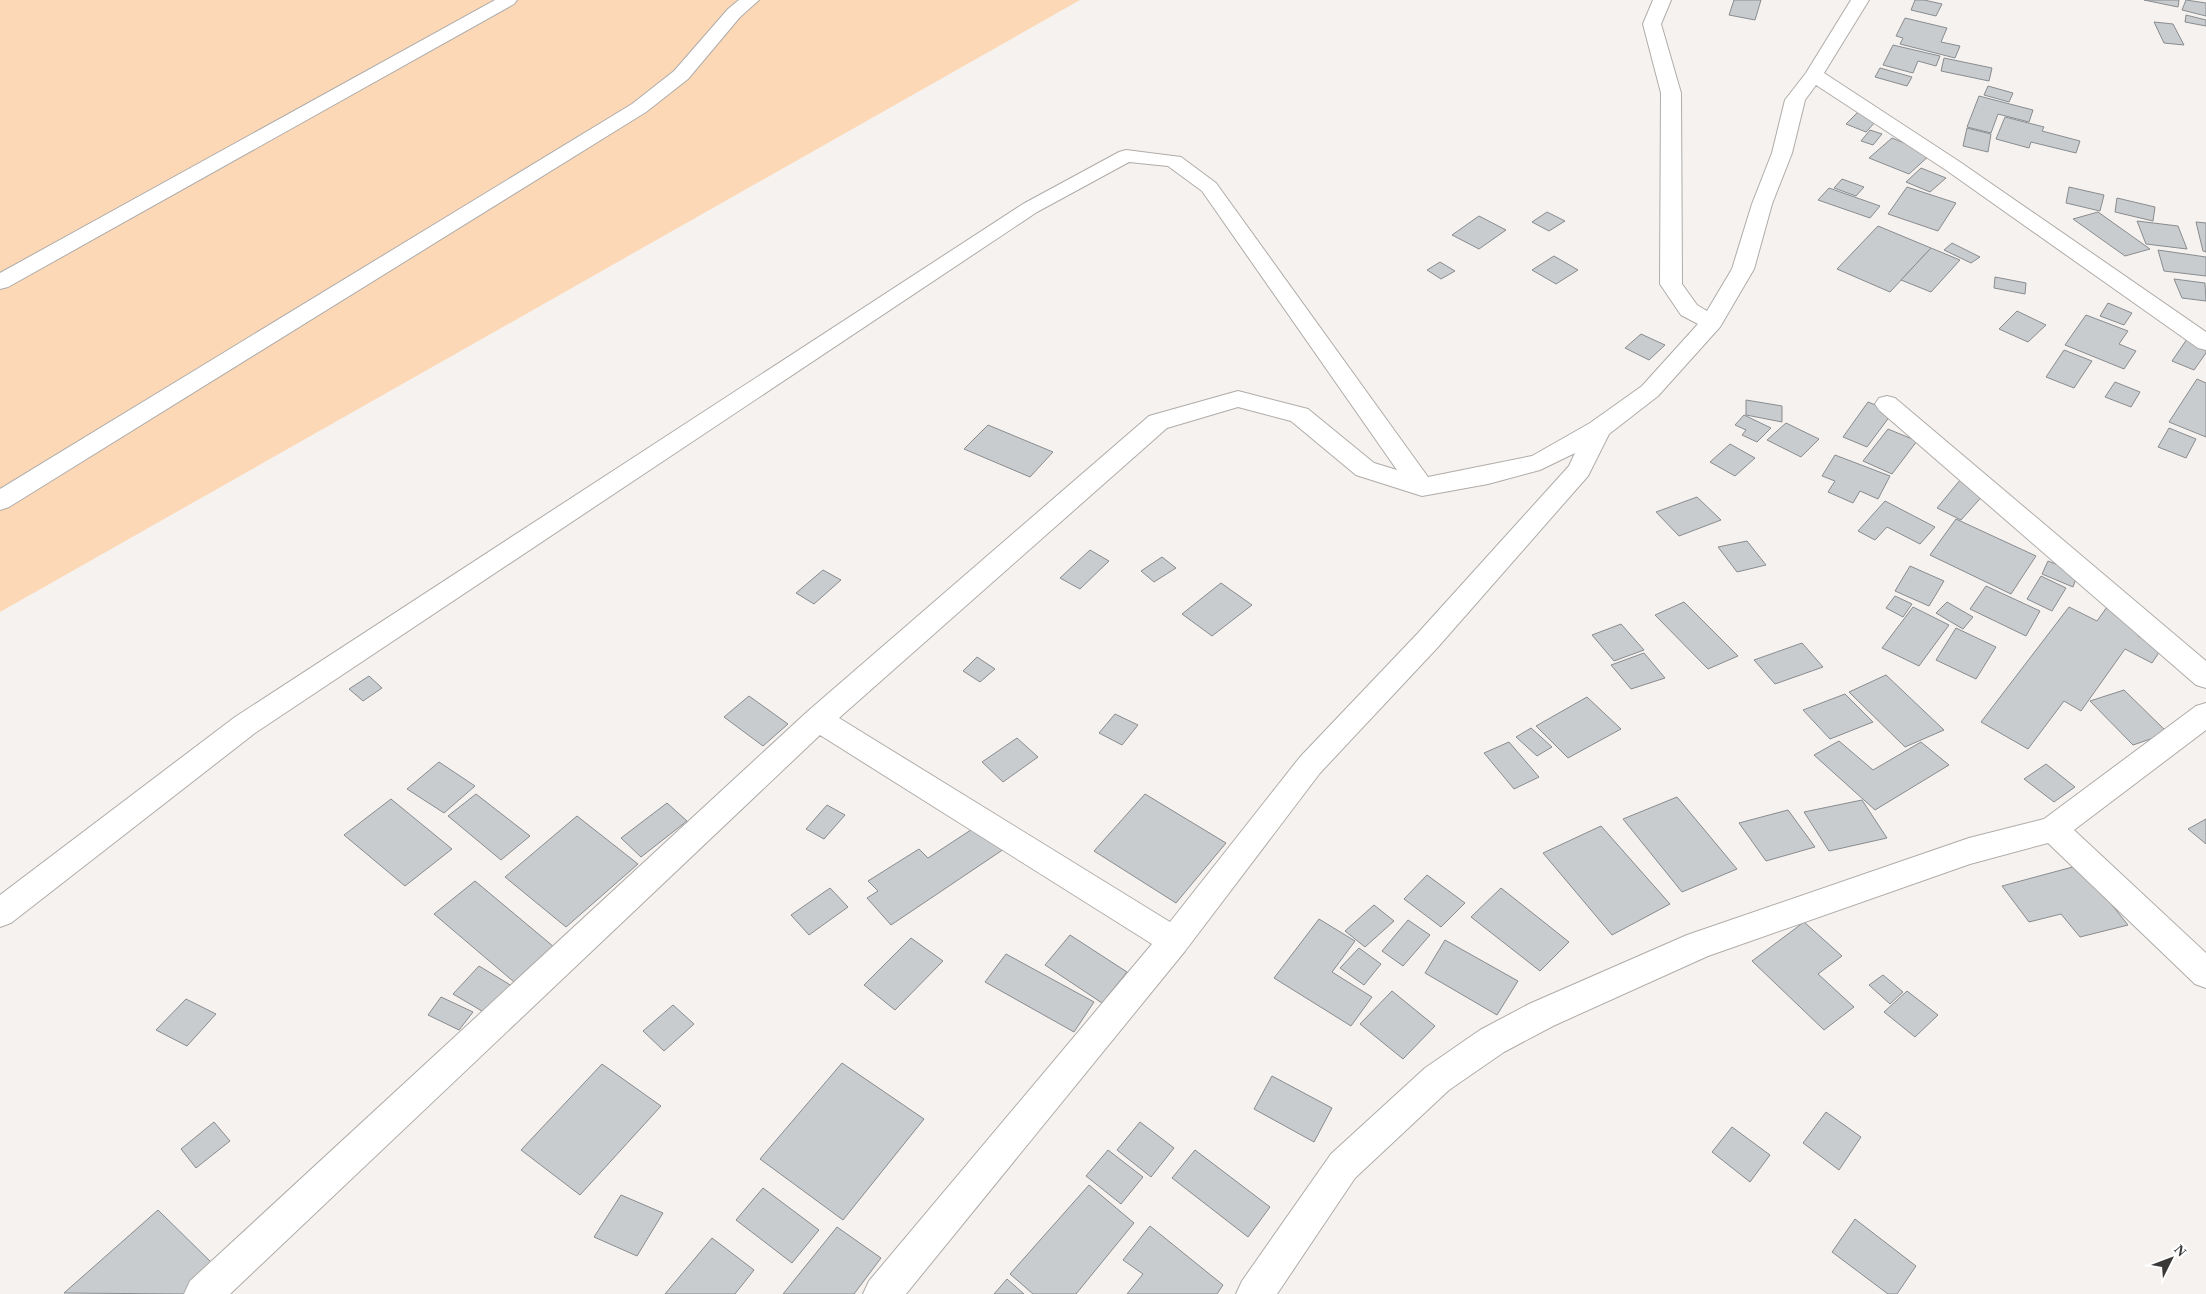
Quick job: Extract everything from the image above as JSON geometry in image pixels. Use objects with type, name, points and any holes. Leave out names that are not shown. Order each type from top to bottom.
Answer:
[{"type":"street","points":[[0,282],[508,0]]},
{"type":"street","points":[[0,501],[639,108],[681,75],[734,13],[750,0]]},
{"type":"street","points":[[1662,0],[1652,24],[1672,93],[1671,284],[1689,310],[1712,322]]},
{"type":"street","points":[[203,1294],[818,719],[1158,422],[1238,399],[1300,415],[1365,469],[1422,487],[1488,475],[1540,462],[1598,429],[1650,391],[1712,322],[1743,269],[1762,204],[1782,153],[1796,100],[1814,75],[1860,0]]},
{"type":"street","points":[[1814,75],[1953,166],[2206,343]]},
{"type":"street","points":[[0,913],[245,725],[1030,208],[1126,156],[1174,161],[1209,187],[1422,487]]},
{"type":"street","points":[[1887,404],[2206,677]]},
{"type":"street","points":[[882,1294],[1174,941],[1310,765],[1428,640],[1579,470],[1598,429]]},
{"type":"street","points":[[1255,1294],[1343,1166],[1437,1079],[1492,1041],[1541,1015],[1698,945],[1969,852],[2053,829],[2206,714]]},
{"type":"street","points":[[818,719],[1174,941]]},
{"type":"street","points":[[2053,829],[2206,974]]},
{"type":"shaded area","points":[[0,0],[1080,0],[0,612]]},
{"type":"building","points":[[1734,0],[1761,0],[1755,20],[1729,15]]},
{"type":"building","points":[[1915,0],[1942,4],[1936,16],[1911,10]]},
{"type":"building","points":[[2144,0],[2179,0],[2178,7]]},
{"type":"building","points":[[2186,0],[2206,3],[2206,16],[2182,10]]},
{"type":"building","points":[[2186,15],[2206,20],[2206,26],[2185,22]]},
{"type":"building","points":[[1905,18],[1947,28],[1941,42],[1960,46],[1955,58],[1900,44],[1903,38],[1896,36]]},
{"type":"building","points":[[2154,22],[2173,24],[2184,45],[2164,43]]},
{"type":"building","points":[[1893,45],[1940,56],[1936,66],[1918,61],[1913,73],[1883,65]]},
{"type":"building","points":[[1944,58],[1992,68],[1989,81],[1941,71]]},
{"type":"building","points":[[1880,68],[1912,77],[1907,86],[1875,77]]},
{"type":"building","points":[[1988,86],[2013,93],[2009,102],[1984,95]]},
{"type":"building","points":[[1979,96],[2033,110],[2029,122],[1998,114],[1991,133],[1967,127]]},
{"type":"building","points":[[1858,112],[1878,119],[1866,132],[1846,124]]},
{"type":"building","points":[[2005,117],[2044,127],[2042,131],[2080,141],[2076,153],[2031,142],[2029,148],[1996,139]]},
{"type":"building","points":[[1967,128],[1991,134],[1988,152],[1963,146]]},
{"type":"building","points":[[1870,130],[1882,134],[1873,145],[1861,141]]},
{"type":"building","points":[[1892,138],[1931,154],[1909,174],[1869,158]]},
{"type":"building","points":[[1921,168],[1946,178],[1930,192],[1906,182]]},
{"type":"building","points":[[1842,179],[1864,187],[1856,196],[1834,188]]},
{"type":"building","points":[[1907,187],[1956,203],[1938,231],[1888,214]]},
{"type":"building","points":[[2069,187],[2104,195],[2100,211],[2066,203]]},
{"type":"building","points":[[1829,188],[1880,206],[1870,218],[1818,200]]},
{"type":"building","points":[[2117,198],[2155,207],[2153,221],[2115,212]]},
{"type":"building","points":[[1547,212],[1565,221],[1549,231],[1532,222]]},
{"type":"building","points":[[2098,212],[2150,249],[2125,256],[2073,219]]},
{"type":"building","points":[[1479,216],[1506,230],[1479,249],[1452,235]]},
{"type":"building","points":[[2137,221],[2178,226],[2187,249],[2146,244]]},
{"type":"building","points":[[2196,222],[2206,223],[2206,252],[2203,251]]},
{"type":"building","points":[[1878,226],[1931,248],[1890,292],[1837,269]]},
{"type":"building","points":[[1952,243],[1980,257],[1971,263],[1944,250]]},
{"type":"building","points":[[1931,248],[1960,260],[1931,292],[1901,280]]},
{"type":"building","points":[[2158,250],[2206,257],[2206,276],[2164,271]]},
{"type":"building","points":[[1554,256],[1578,270],[1556,284],[1532,270]]},
{"type":"building","points":[[1440,262],[1455,271],[1441,279],[1427,270]]},
{"type":"building","points":[[1995,277],[2026,283],[2025,294],[1994,288]]},
{"type":"building","points":[[2174,279],[2205,283],[2206,301],[2182,298]]},
{"type":"building","points":[[2108,303],[2132,313],[2124,325],[2100,316]]},
{"type":"building","points":[[2017,311],[2046,325],[2028,342],[1999,329]]},
{"type":"building","points":[[2086,315],[2128,331],[2119,344],[2136,351],[2124,369],[2065,345]]},
{"type":"building","points":[[1641,334],[1665,345],[1649,360],[1625,348]]},
{"type":"building","points":[[2187,339],[2206,346],[2206,353],[2194,370],[2172,361]]},
{"type":"building","points":[[2064,350],[2092,361],[2074,388],[2046,377]]},
{"type":"building","points":[[2197,379],[2206,383],[2206,437],[2169,422]]},
{"type":"building","points":[[2115,382],[2140,392],[2131,407],[2105,397]]},
{"type":"building","points":[[1746,400],[1782,406],[1782,422],[1746,415]]},
{"type":"building","points":[[1868,402],[1893,412],[1867,447],[1843,437]]},
{"type":"building","points":[[1744,415],[1771,428],[1757,442],[1742,435],[1746,430],[1735,425]]},
{"type":"building","points":[[1786,423],[1819,439],[1801,457],[1767,440]]},
{"type":"building","points":[[988,425],[1053,452],[1030,477],[964,449]]},
{"type":"building","points":[[2169,428],[2196,439],[2186,458],[2158,447]]},
{"type":"building","points":[[1888,429],[1917,441],[1892,474],[1863,461]]},
{"type":"building","points":[[1730,444],[1755,458],[1735,476],[1710,462]]},
{"type":"building","points":[[1835,455],[1890,476],[1878,499],[1860,491],[1853,503],[1828,492],[1835,481],[1822,476]]},
{"type":"building","points":[[1961,479],[1986,492],[1961,520],[1937,508]]},
{"type":"building","points":[[1697,497],[1721,520],[1679,536],[1656,512]]},
{"type":"building","points":[[1885,501],[1935,527],[1920,544],[1887,527],[1875,540],[1858,531]]},
{"type":"building","points":[[1956,519],[2036,556],[2011,594],[1930,555]]},
{"type":"building","points":[[1747,541],[1766,565],[1737,572],[1718,547]]},
{"type":"building","points":[[1090,550],[1109,561],[1080,589],[1060,578]]},
{"type":"building","points":[[1162,557],[1176,568],[1154,582],[1141,571]]},
{"type":"building","points":[[2048,561],[2078,573],[2073,587],[2042,574]]},
{"type":"building","points":[[1910,566],[1944,581],[1929,606],[1895,591]]},
{"type":"building","points":[[823,570],[841,580],[814,604],[796,593]]},
{"type":"building","points":[[2041,576],[2066,588],[2052,611],[2027,599]]},
{"type":"building","points":[[1221,583],[1252,605],[1212,636],[1182,614]]},
{"type":"building","points":[[1986,586],[2040,611],[2026,636],[1970,609]]},
{"type":"building","points":[[1895,596],[1912,604],[1903,617],[1886,608]]},
{"type":"building","points":[[1684,602],[1738,656],[1708,669],[1655,615]]},
{"type":"building","points":[[1947,602],[1973,617],[1963,629],[1936,613]]},
{"type":"building","points":[[1913,607],[1949,625],[1919,666],[1882,648]]},
{"type":"building","points":[[2069,607],[2097,621],[2107,607],[2144,626],[2138,636],[2162,648],[2152,663],[2125,649],[2081,711],[2064,701],[2028,749],[1981,722]]},
{"type":"building","points":[[1621,624],[1644,650],[1614,661],[1592,635]]},
{"type":"building","points":[[1956,628],[1996,647],[1976,679],[1936,660]]},
{"type":"building","points":[[1802,643],[1823,667],[1775,684],[1754,660]]},
{"type":"building","points":[[1644,653],[1665,678],[1631,689],[1611,665]]},
{"type":"building","points":[[977,657],[995,669],[980,682],[963,671]]},
{"type":"building","points":[[1886,675],[1944,730],[1905,747],[1849,692]]},
{"type":"building","points":[[369,676],[382,688],[363,701],[349,689]]},
{"type":"building","points":[[2124,690],[2168,733],[2133,745],[2090,701]]},
{"type":"building","points":[[1845,694],[1873,722],[1830,739],[1803,710]]},
{"type":"building","points":[[749,696],[788,724],[763,746],[724,717]]},
{"type":"building","points":[[1587,697],[1621,729],[1568,758],[1536,726]]},
{"type":"building","points":[[1115,714],[1138,725],[1122,745],[1099,733]]},
{"type":"building","points":[[1531,728],[1552,747],[1537,756],[1516,737]]},
{"type":"building","points":[[1017,738],[1038,757],[1003,782],[982,762]]},
{"type":"building","points":[[1839,741],[1873,770],[1921,742],[1949,765],[1875,810],[1814,755]]},
{"type":"building","points":[[1509,742],[1539,777],[1514,789],[1484,753]]},
{"type":"building","points":[[439,762],[475,786],[444,813],[407,789]]},
{"type":"building","points":[[2046,764],[2075,787],[2054,802],[2024,779]]},
{"type":"building","points":[[476,794],[530,836],[501,860],[448,816]]},
{"type":"building","points":[[1145,794],[1226,843],[1176,903],[1094,851]]},
{"type":"building","points":[[1677,797],[1737,869],[1682,892],[1623,819]]},
{"type":"building","points":[[391,799],[452,849],[405,886],[344,835]]},
{"type":"building","points":[[1862,800],[1887,838],[1829,851],[1804,812]]},
{"type":"building","points":[[667,803],[687,821],[641,857],[621,838]]},
{"type":"building","points":[[827,805],[845,815],[824,839],[806,829]]},
{"type":"building","points":[[1788,810],[1815,847],[1766,861],[1739,823]]},
{"type":"building","points":[[577,816],[638,864],[566,927],[505,877]]},
{"type":"building","points":[[2206,819],[2206,844],[2188,829]]},
{"type":"building","points":[[980,824],[1004,849],[891,925],[867,898],[878,891],[868,881],[919,849],[928,858]]},
{"type":"building","points":[[1601,826],[1670,904],[1612,935],[1543,853]]},
{"type":"building","points":[[2080,865],[2128,925],[2080,937],[2061,914],[2029,922],[2002,886]]},
{"type":"building","points":[[1427,875],[1465,903],[1441,927],[1404,899]]},
{"type":"building","points":[[475,881],[554,947],[514,982],[434,914]]},
{"type":"building","points":[[830,888],[848,907],[809,935],[791,915]]},
{"type":"building","points":[[1501,888],[1569,942],[1540,971],[1471,917]]},
{"type":"building","points":[[1374,905],[1394,921],[1365,947],[1345,931]]},
{"type":"building","points":[[1319,919],[1355,941],[1332,972],[1372,997],[1351,1026],[1274,978]]},
{"type":"building","points":[[1408,920],[1430,935],[1403,966],[1382,951]]},
{"type":"building","points":[[1804,922],[1842,956],[1818,974],[1854,1007],[1824,1030],[1752,961]]},
{"type":"building","points":[[1070,935],[1127,972],[1102,1003],[1045,965]]},
{"type":"building","points":[[911,938],[943,961],[895,1010],[864,985]]},
{"type":"building","points":[[1445,940],[1518,981],[1497,1015],[1425,973]]},
{"type":"building","points":[[1359,948],[1381,964],[1364,985],[1340,968]]},
{"type":"building","points":[[1006,954],[1094,1002],[1074,1032],[985,982]]},
{"type":"building","points":[[479,966],[512,986],[487,1014],[453,994]]},
{"type":"building","points":[[1883,975],[1903,992],[1890,1004],[1869,985]]},
{"type":"building","points":[[1392,991],[1435,1026],[1403,1059],[1360,1024]]},
{"type":"building","points":[[1907,991],[1938,1015],[1915,1037],[1884,1012]]},
{"type":"building","points":[[441,997],[473,1012],[459,1030],[428,1015]]},
{"type":"building","points":[[186,999],[216,1014],[187,1046],[156,1030]]},
{"type":"building","points":[[673,1005],[694,1024],[664,1051],[643,1031]]},
{"type":"building","points":[[842,1063],[924,1119],[843,1220],[760,1159]]},
{"type":"building","points":[[602,1064],[661,1106],[580,1195],[521,1150]]},
{"type":"building","points":[[1272,1076],[1332,1108],[1314,1142],[1254,1109]]},
{"type":"building","points":[[1826,1112],[1861,1137],[1839,1170],[1803,1143]]},
{"type":"building","points":[[214,1122],[230,1141],[196,1168],[181,1149]]},
{"type":"building","points":[[1140,1122],[1174,1148],[1151,1177],[1117,1150]]},
{"type":"building","points":[[1732,1127],[1770,1155],[1750,1182],[1712,1152]]},
{"type":"building","points":[[1108,1150],[1143,1177],[1121,1204],[1086,1176]]},
{"type":"building","points":[[1195,1150],[1270,1207],[1248,1237],[1172,1178]]},
{"type":"building","points":[[1089,1185],[1134,1223],[1076,1294],[1033,1294],[1010,1274]]},
{"type":"building","points":[[763,1188],[819,1230],[792,1263],[736,1220]]},
{"type":"building","points":[[621,1195],[663,1213],[637,1256],[594,1237]]},
{"type":"building","points":[[158,1210],[215,1266],[185,1294],[64,1293]]},
{"type":"building","points":[[1855,1219],[1916,1266],[1897,1294],[1888,1294],[1832,1252]]},
{"type":"building","points":[[1150,1226],[1223,1285],[1217,1294],[1127,1294],[1143,1274],[1123,1260]]},
{"type":"building","points":[[837,1227],[881,1258],[854,1294],[783,1294]]},
{"type":"building","points":[[712,1238],[754,1270],[735,1294],[665,1294]]},
{"type":"building","points":[[1007,1279],[1024,1294],[994,1294]]}]
